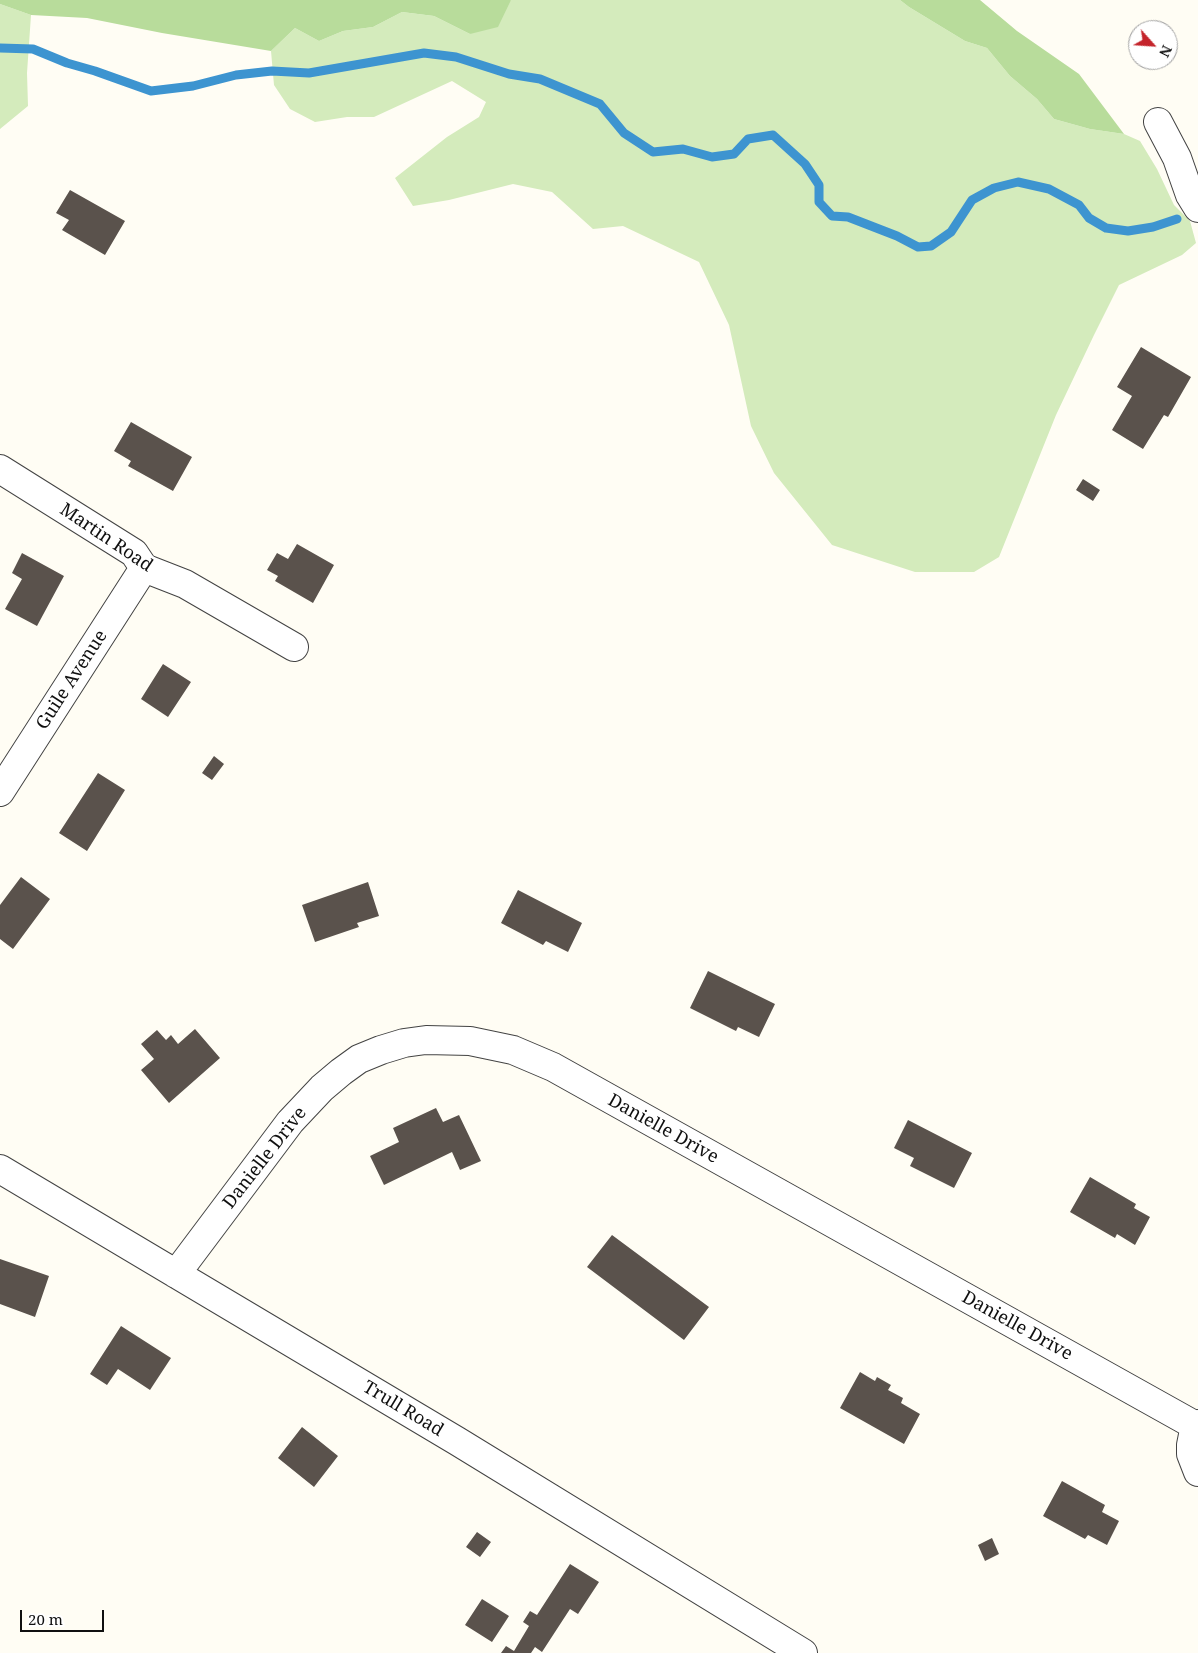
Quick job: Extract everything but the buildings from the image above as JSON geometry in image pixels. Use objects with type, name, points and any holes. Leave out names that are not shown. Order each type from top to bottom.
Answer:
[{"type":"street","points":[[1158,122],[1177,158],[1190,195],[1198,208]]},
{"type":"street","name":"Martin Road","points":[[0,469],[134,553],[144,568],[185,584],[294,647]]},
{"type":"street","name":"Guile Avenue","points":[[0,792],[144,568]]},
{"type":"street","name":"Danielle Drive","points":[[176,1274],[285,1128],[322,1088],[340,1072],[366,1056],[404,1043],[433,1040],[470,1041],[513,1050],[553,1067],[1197,1425],[1191,1445],[1191,1454],[1198,1472]]},
{"type":"street","name":"Trull Road","points":[[0,1169],[466,1446],[803,1653]]},
{"type":"green space","points":[[0,0],[511,0],[498,27],[470,34],[434,16],[402,12],[373,27],[343,31],[319,41],[295,28],[271,51],[162,33],[87,18],[31,15],[0,4]]},
{"type":"green space","points":[[511,0],[900,0],[965,41],[987,48],[1010,76],[1037,99],[1054,119],[1090,129],[1124,134],[1140,141],[1157,169],[1174,205],[1190,221],[1196,243],[1182,255],[1119,285],[1056,415],[999,557],[974,572],[915,572],[832,545],[774,473],[751,426],[729,325],[699,262],[623,226],[593,229],[552,192],[513,184],[449,200],[413,206],[395,178],[447,137],[479,117],[486,102],[452,81],[374,117],[347,117],[315,122],[290,109],[274,85],[271,51],[295,28],[319,41],[343,31],[373,27],[402,12],[434,16],[470,34]]},
{"type":"green space","points":[[900,0],[980,0],[1017,31],[1079,74],[1124,134],[1090,129],[1054,119],[1037,99],[1010,76],[987,48],[965,41]]},
{"type":"green space","points":[[0,4],[31,15],[27,73],[28,106],[0,129]]},
{"type":"waterway","points":[[0,48],[33,49],[67,63],[151,91],[193,86],[236,75],[272,71],[309,73],[424,53],[456,57],[509,74],[540,79],[600,104],[624,133],[653,152],[683,149],[712,157],[734,154],[748,139],[773,135],[805,164],[819,185],[819,202],[832,216],[848,217],[897,236],[918,247],[931,246],[951,232],[972,200],[994,188],[1018,182],[1049,189],[1079,205],[1089,218],[1106,228],[1128,231],[1153,227],[1177,219]]}]
